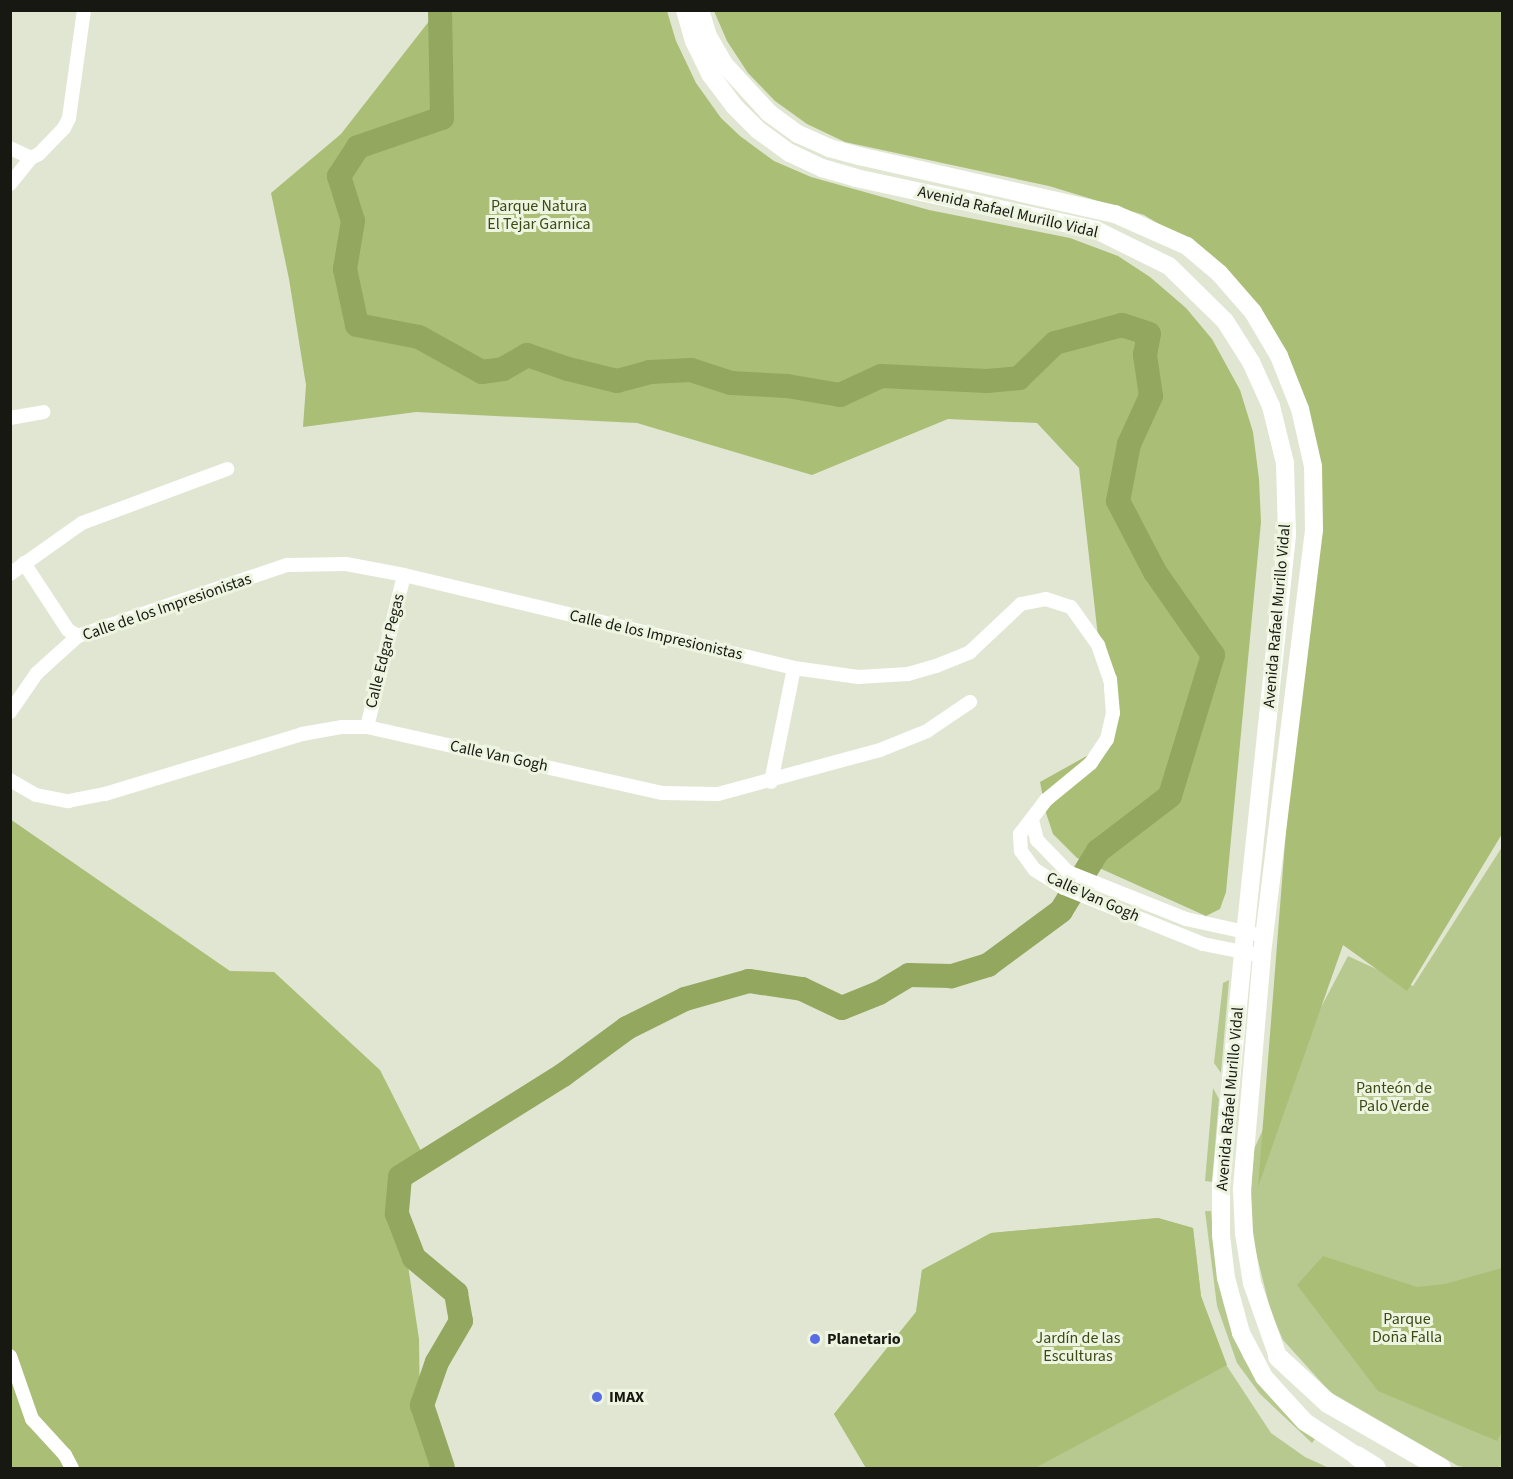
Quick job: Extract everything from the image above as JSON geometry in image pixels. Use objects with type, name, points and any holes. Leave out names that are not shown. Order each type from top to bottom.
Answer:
[{"type":"highway","points":[[1278,1357],[1328,1403],[1441,1468]]},
{"type":"highway","points":[[1278,1357],[1293,1383],[1314,1407],[1333,1421],[1418,1468]]},
{"type":"highway","points":[[1357,1456],[1376,1468]]},
{"type":"main road","name":"Avenida Rafael Murillo Vidal","points":[[685,10],[694,41],[710,74],[734,106],[758,130],[790,153],[822,168],[856,178],[1106,234],[1170,266],[1225,321],[1251,362],[1271,406],[1285,463],[1287,535],[1221,1186],[1221,1235],[1226,1278],[1241,1333],[1264,1377],[1305,1422],[1357,1456]]},
{"type":"main road","name":"Avenida Rafael Murillo Vidal","points":[[700,10],[708,36],[725,65],[769,113],[798,134],[829,148],[859,156],[1115,214],[1187,246],[1219,273],[1253,312],[1279,356],[1300,409],[1313,466],[1314,530],[1264,936],[1244,1158],[1242,1210],[1252,1282],[1278,1357]]},
{"type":"street","points":[[10,184],[32,158],[39,154],[64,128],[69,118],[84,10]]},
{"type":"street","points":[[10,148],[32,158]]},
{"type":"street","points":[[10,418],[43,412]]},
{"type":"street","points":[[10,574],[82,523],[227,469]]},
{"type":"street","points":[[24,563],[68,630],[78,636]]},
{"type":"street","name":"Calle de los Impresionistas","points":[[10,712],[37,673],[78,636],[287,565],[346,564],[404,575],[794,668],[858,677],[908,674],[970,652],[1021,604],[1046,599],[1071,607],[1098,645],[1110,679],[1113,713],[1107,740],[1091,763],[1046,800],[1032,820]]},
{"type":"street","name":"Calle Edgar Pegas","points":[[367,727],[404,575]]},
{"type":"street","points":[[771,782],[794,668]]},
{"type":"street","name":"Calle Van Gogh","points":[[14,787],[36,795],[68,801],[105,794],[302,734],[342,727],[367,727],[663,793],[718,794],[771,782],[880,750],[927,731],[970,702]]},
{"type":"street","name":"Calle Van Gogh","points":[[1032,820],[1020,834],[1021,851],[1040,874],[1064,888],[1086,888],[1186,919],[1264,936]]},
{"type":"street","name":"Calle Van Gogh","points":[[1032,820],[1037,840],[1086,888],[1180,935],[1214,947],[1262,955]]},
{"type":"street","points":[[1180,935],[1186,919]]},
{"type":"street","points":[[10,1356],[32,1419],[65,1455],[72,1468]]},
{"type":"green space","name":"Parque Natura El Tejar Garnica","points":[[437,11],[667,11],[676,41],[696,83],[721,118],[740,136],[774,161],[811,177],[929,210],[1070,238],[1118,256],[1150,277],[1186,308],[1212,339],[1240,390],[1253,432],[1259,479],[1261,522],[1226,892],[1220,909],[1206,916],[1077,858],[1053,834],[1040,782],[1110,743],[1079,468],[1037,423],[948,419],[812,475],[637,423],[416,412],[303,427],[306,385],[289,279],[271,193],[341,134]]},
{"type":"green space","points":[[714,11],[1502,11],[1502,834],[1407,991],[1343,945],[1258,1187],[1315,461],[1267,325],[1180,237],[1144,215],[1049,186],[845,142],[807,124],[775,101],[748,73],[727,41]]},
{"type":"green space","points":[[10,819],[230,971],[274,972],[380,1070],[422,1153],[393,1219],[406,1252],[419,1339],[420,1414],[443,1468],[11,1468]]},
{"type":"green space","points":[[1502,847],[1502,1466],[1470,1468],[1458,1466],[1330,1392],[1283,1340],[1271,1313],[1251,1232],[1251,1195],[1254,1149],[1307,1034],[1348,956],[1413,986]]},
{"type":"green space","points":[[1229,980],[1221,1073],[1214,1063],[1223,983]]},
{"type":"green space","points":[[1213,1088],[1219,1099],[1212,1182],[1205,1181]]},
{"type":"green space","points":[[1205,1211],[1211,1211],[1215,1260],[1224,1305],[1244,1359],[1264,1390],[1315,1439],[1312,1443],[1260,1394],[1237,1363],[1217,1306]]},
{"type":"green space","name":"Jardín de las Esculturas","points":[[1158,1218],[1193,1228],[1201,1296],[1221,1357],[1271,1433],[1305,1457],[1329,1468],[866,1468],[834,1414],[916,1312],[922,1270],[991,1233]]},
{"type":"green space","name":"Jardín de las Esculturas","points":[[1158,1218],[1193,1228],[1201,1296],[1227,1365],[1035,1468],[866,1468],[834,1414],[916,1312],[922,1270],[991,1233]]},
{"type":"green space","name":"Parque Doña Falla","points":[[1323,1256],[1417,1287],[1445,1284],[1502,1268],[1502,1431],[1497,1441],[1378,1391],[1297,1285]]},
{"type":"waterway","points":[[440,10],[442,118],[358,147],[339,176],[353,221],[345,269],[357,325],[419,337],[482,372],[503,369],[527,355],[568,369],[617,381],[650,372],[691,370],[731,383],[787,386],[840,395],[881,376],[987,381],[1019,378],[1055,343],[1122,325],[1149,334],[1145,355],[1151,396],[1129,444],[1118,501],[1155,572],[1213,655],[1170,796],[1098,851],[1061,911],[988,965],[951,976],[909,975],[879,993],[842,1008],[802,989],[749,981],[685,999],[627,1028],[563,1075],[400,1177],[397,1214],[414,1258],[456,1293],[461,1321],[437,1362],[422,1405],[443,1468]]},
{"type":"place","name":"Planetario","points":[[815,1339]]},
{"type":"place","name":"IMAX","points":[[597,1397]]},
{"type":"park label","name":"Panteón de Palo Verde","points":[[1394,1097]]}]
